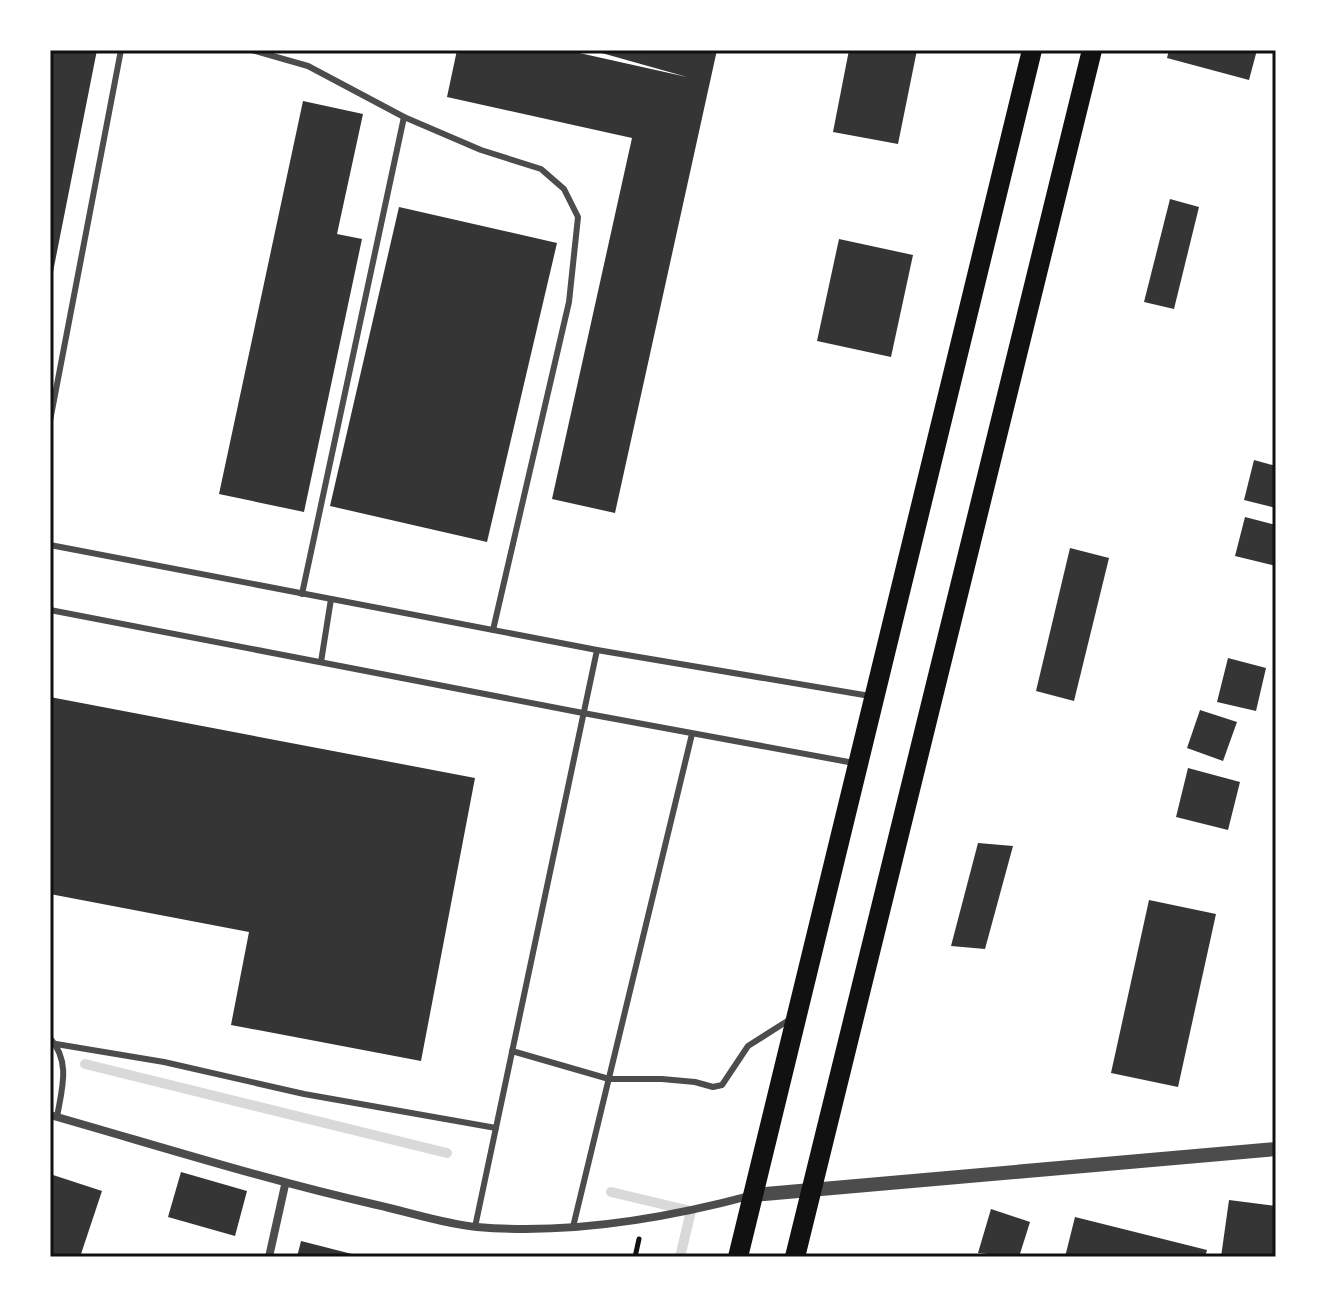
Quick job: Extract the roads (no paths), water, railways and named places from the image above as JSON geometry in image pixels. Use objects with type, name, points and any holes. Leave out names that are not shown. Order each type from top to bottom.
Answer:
[{"type":"main road","points":[[738,1257],[1032,50]]},
{"type":"main road","points":[[795,1257],[1092,50]]},
{"type":"street","points":[[54,1116],[285,1185],[475,1227],[573,1227],[691,1211],[753,1195],[812,1188],[1276,1149]]},
{"type":"street","points":[[269,1257],[285,1185]]},
{"type":"lane","points":[[50,421],[121,50]]},
{"type":"lane","points":[[252,50],[308,66],[404,117],[481,150],[541,169],[564,189],[578,217],[569,302],[493,630]]},
{"type":"lane","points":[[302,594],[404,117]]},
{"type":"lane","points":[[50,545],[597,650],[874,697]]},
{"type":"lane","points":[[321,662],[331,599]]},
{"type":"lane","points":[[50,610],[857,763]]},
{"type":"lane","points":[[475,1227],[597,650]]},
{"type":"lane","points":[[573,1227],[692,734]]},
{"type":"lane","points":[[512,1051],[609,1079],[662,1079],[713,1087],[722,1085],[748,1046],[798,1012]]},
{"type":"lane","points":[[50,1038],[56,1044],[65,1070],[54,1116]]},
{"type":"lane","points":[[56,1044],[164,1062],[304,1094],[496,1128]]},
{"type":"waterway","points":[[85,1064],[447,1153]]},
{"type":"waterway","points":[[611,1192],[691,1211],[680,1257]]}]
